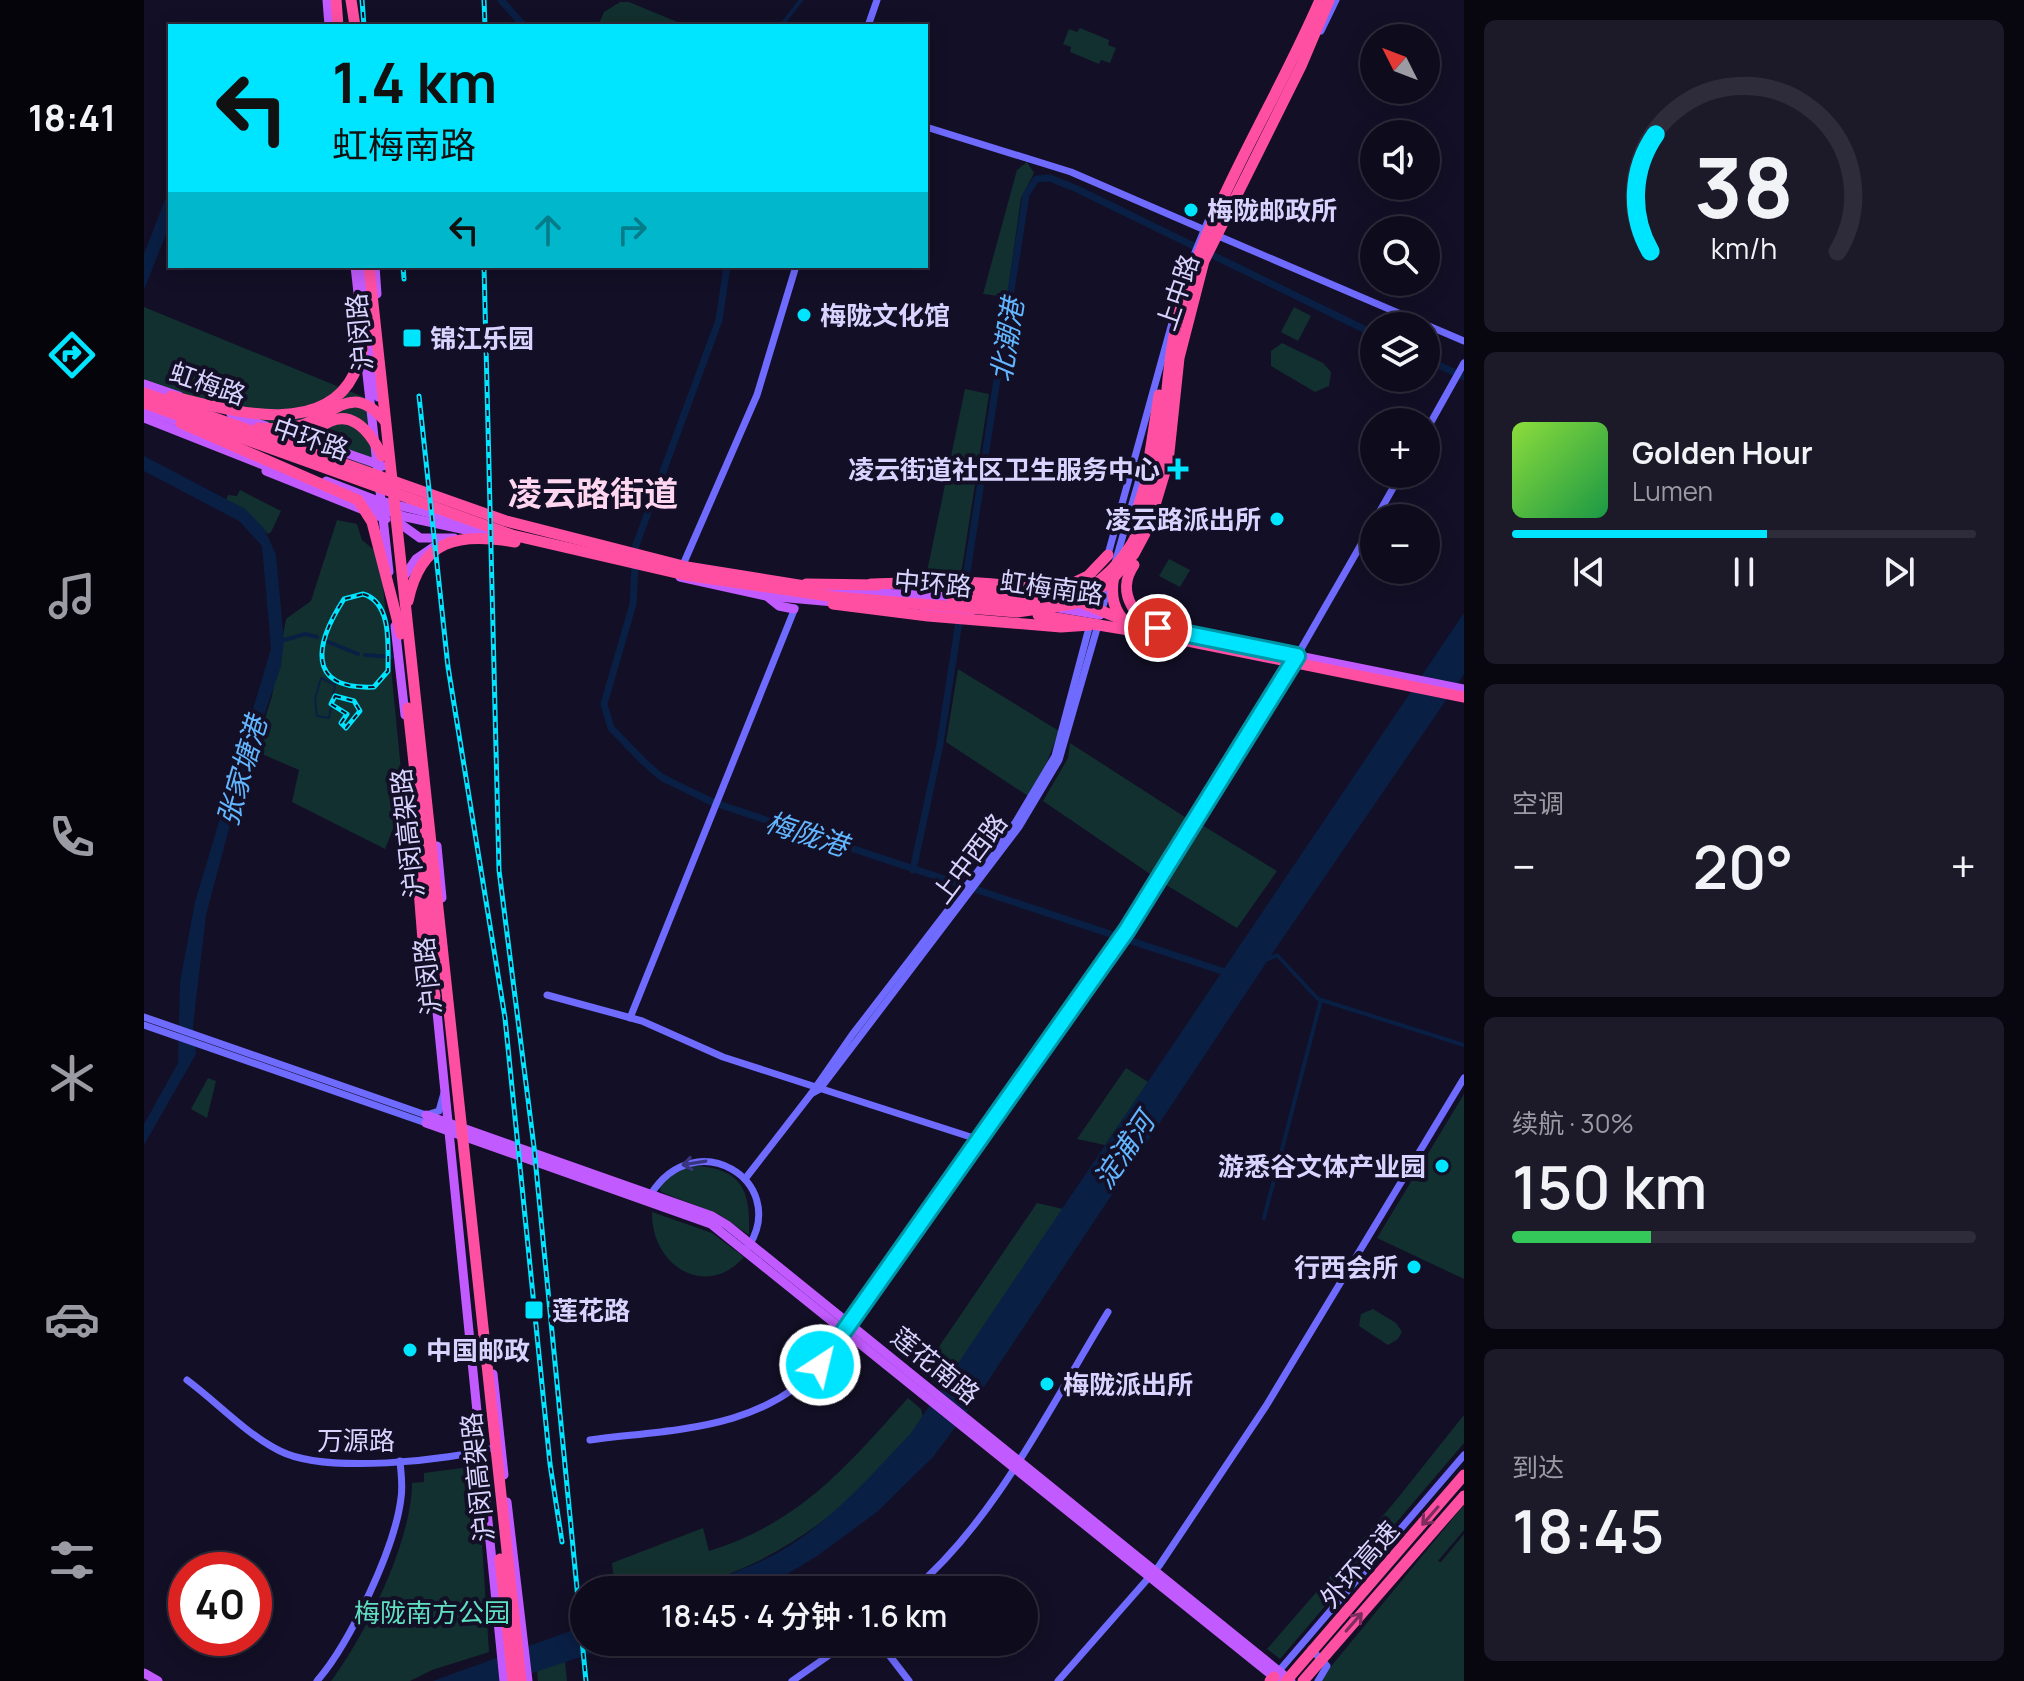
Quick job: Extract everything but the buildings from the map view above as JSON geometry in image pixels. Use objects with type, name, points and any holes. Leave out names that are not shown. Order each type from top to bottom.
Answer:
[{"type":"highway","points":[[333,24],[338,0]]},
{"type":"highway","points":[[338,0],[349,24]]},
{"type":"highway","name":"中环路","points":[[144,388],[506,521],[799,593],[834,592],[1023,604],[1067,598],[1091,587],[1113,569],[1131,546],[1147,509],[1158,461],[1168,368],[1179,312],[1210,225],[1294,60],[1319,0]]},
{"type":"highway","name":"中环路","points":[[144,406],[512,535],[754,588],[1017,612],[1073,604],[1110,582],[1141,543],[1163,483],[1179,358],[1204,261],[1301,66],[1329,0]]},
{"type":"highway","name":"沪闵高架路","points":[[364,268],[380,460],[404,634],[418,798],[513,1681]]},
{"type":"highway","name":"沪闵高架路","points":[[364,268],[526,1681]]},
{"type":"highway","points":[[160,393],[248,412],[302,413],[323,405],[348,384],[358,366],[368,319]]},
{"type":"highway","points":[[1147,633],[1131,627],[1120,616],[1112,589],[1145,485],[1155,409],[1168,368]]},
{"type":"highway","points":[[144,388],[260,428],[282,429],[320,416],[336,406],[362,403],[372,406],[392,431],[407,608]]},
{"type":"highway","points":[[144,406],[358,500],[372,522],[404,634]]},
{"type":"highway","points":[[314,476],[310,464],[313,439],[318,429],[334,420],[346,418],[362,425],[380,460]]},
{"type":"highway","points":[[1163,483],[1156,525],[1128,573],[1125,587],[1129,601],[1142,618],[1172,636]]},
{"type":"highway","points":[[404,634],[412,581],[421,564],[451,541],[470,536],[567,546]]},
{"type":"highway","points":[[1013,596],[1066,588],[1096,570],[1108,555]]},
{"type":"highway","points":[[799,593],[871,584],[924,582],[1042,590],[1172,636]]},
{"type":"highway","points":[[871,584],[1013,596],[1051,606]]},
{"type":"highway","points":[[754,588],[787,597],[968,613],[1061,627],[1095,620]]},
{"type":"highway","points":[[1017,612],[1172,636],[1464,695]]},
{"type":"highway","points":[[418,798],[414,834],[424,953],[435,996]]},
{"type":"highway","name":"外环高速","points":[[1280,1679],[1464,1475]]},
{"type":"highway","name":"外环高速","points":[[1303,1681],[1464,1496]]},
{"type":"main road","points":[[364,268],[387,464],[392,477],[422,503],[514,532]]},
{"type":"main road","name":"沪闵路","points":[[364,268],[380,460],[407,666],[400,677]]},
{"type":"main road","name":"沪闵路","points":[[364,268],[394,470],[526,1681]]},
{"type":"main road","name":"沪闵路","points":[[365,286],[400,677],[467,1301],[464,1309],[475,1437],[481,1451],[504,1681]]},
{"type":"main road","name":"虹梅路","points":[[144,388],[380,460],[394,470]]},
{"type":"main road","name":"虹梅路","points":[[144,406],[407,513]]},
{"type":"main road","points":[[261,455],[284,445],[320,416]]},
{"type":"main road","name":"虹梅路","points":[[144,420],[387,517],[400,526]]},
{"type":"main road","name":"虹梅路","points":[[144,420],[370,506],[407,513]]},
{"type":"main road","name":"虹梅南路","points":[[407,513],[514,532],[826,601],[882,607],[950,605],[978,599],[1051,606],[1095,620],[1291,666],[1348,678],[1464,695]]},
{"type":"main road","name":"虹梅南路","points":[[407,513],[641,567],[680,570],[732,589],[766,596],[799,593],[901,596],[912,591],[968,613],[1095,620],[1337,664],[1464,695]]},
{"type":"main road","points":[[387,517],[420,538],[507,544],[521,541]]},
{"type":"main road","points":[[405,575],[428,549],[453,538]]},
{"type":"main road","points":[[723,577],[732,589]]},
{"type":"main road","points":[[912,591],[917,581]]},
{"type":"main road","name":"虹梅南路","points":[[799,593],[950,605]]},
{"type":"main road","points":[[826,601],[840,598]]},
{"type":"main road","points":[[872,601],[882,607]]},
{"type":"main road","name":"莲花南路","points":[[426,1119],[711,1224],[748,1247]]},
{"type":"main road","name":"莲花南路","points":[[466,1134],[712,1216],[1280,1679]]},
{"type":"main road","points":[[144,1673],[158,1681]]},
{"type":"street","points":[[869,24],[877,0]]},
{"type":"street","name":"上中路","points":[[1095,620],[1108,555],[1197,242],[1319,0]]},
{"type":"street","name":"上中路","points":[[1095,620],[1207,264],[1336,0]]},
{"type":"street","points":[[928,128],[1064,170],[1464,341]]},
{"type":"street","points":[[680,570],[757,395],[795,268]]},
{"type":"street","points":[[1439,408],[1462,366]]},
{"type":"street","points":[[590,1440],[723,1422],[758,1411],[806,1380],[847,1327],[1118,944],[1291,666],[1360,546]]},
{"type":"street","points":[[630,1018],[799,593]]},
{"type":"street","name":"上中西路","points":[[745,1179],[1015,823],[1055,756],[1095,620]]},
{"type":"street","points":[[547,995],[630,1018],[723,1057],[815,1090],[980,1140]]},
{"type":"street","points":[[144,1017],[177,1032],[426,1119],[439,1111],[444,1091]]},
{"type":"street","points":[[144,1025],[177,1032]]},
{"type":"street","points":[[1058,1681],[1153,1575],[1266,1406],[1464,1078]]},
{"type":"street","points":[[651,1194],[665,1175],[691,1162],[714,1162],[745,1179],[757,1201],[759,1215],[748,1247]]},
{"type":"street","points":[[467,1301],[483,1300]]},
{"type":"street","points":[[926,1576],[959,1542],[1016,1462],[1108,1312]]},
{"type":"street","name":"万源路","points":[[187,1380],[262,1441],[296,1458],[339,1464],[400,1461],[481,1451],[502,1445]]},
{"type":"street","points":[[1280,1679],[1308,1638],[1464,1455]]},
{"type":"street","points":[[317,1681],[340,1650],[394,1531],[402,1496],[400,1461]]},
{"type":"street","points":[[1308,1638],[1309,1647],[1327,1666],[1318,1681]]},
{"type":"street","points":[[792,1681],[828,1656]]},
{"type":"street","points":[[890,1656],[909,1681]]},
{"type":"green space","points":[[620,2],[629,2],[682,24],[599,24],[604,12]]},
{"type":"green space","points":[[1080,28],[1109,40],[1108,45],[1116,48],[1110,63],[1101,60],[1099,64],[1070,52],[1071,47],[1063,44],[1069,29],[1077,32]]},
{"type":"green space","points":[[1027,162],[1034,173],[1021,198],[1007,297],[983,294],[1017,170]]},
{"type":"green space","points":[[144,307],[366,398],[374,469],[144,381]]},
{"type":"green space","points":[[1294,307],[1311,316],[1298,341],[1281,332]]},
{"type":"green space","points":[[1282,343],[1323,363],[1331,372],[1329,386],[1315,392],[1271,366],[1271,351]]},
{"type":"green space","points":[[965,389],[989,394],[960,581],[925,581]]},
{"type":"green space","points":[[240,490],[281,511],[271,532],[268,534],[245,509],[226,500],[228,495],[237,496]]},
{"type":"green space","points":[[337,520],[357,524],[362,540],[380,555],[404,801],[385,849],[292,802],[299,770],[255,751],[272,696],[286,619],[311,601]]},
{"type":"green space","points":[[1169,559],[1190,570],[1180,587],[1159,576]]},
{"type":"green space","points":[[958,669],[1059,731],[1046,765],[1028,796],[946,742]]},
{"type":"green space","points":[[1070,743],[1188,819],[1153,876],[1043,801],[1068,758]]},
{"type":"green space","points":[[1202,825],[1277,871],[1237,928],[1163,883]]},
{"type":"green space","points":[[1126,1068],[1148,1082],[1105,1145],[1077,1139]]},
{"type":"green space","points":[[208,1078],[216,1081],[207,1118],[191,1109]]},
{"type":"green space","name":"游悉谷文体产业园","points":[[1464,1094],[1464,1279],[1377,1238]]},
{"type":"green space","points":[[695,1166],[724,1171],[740,1185],[748,1206],[749,1235],[720,1215],[661,1192],[659,1185],[680,1170]]},
{"type":"green space","points":[[1037,1203],[1063,1209],[942,1389],[921,1373]]},
{"type":"green space","points":[[652,1212],[712,1233],[744,1257],[729,1270],[713,1276],[698,1276],[683,1271],[661,1248],[654,1231]]},
{"type":"green space","points":[[1373,1309],[1396,1323],[1402,1332],[1398,1339],[1388,1345],[1359,1326],[1361,1314]]},
{"type":"green space","points":[[908,1398],[921,1409],[923,1417],[858,1492],[832,1514],[777,1551],[723,1576],[613,1576],[612,1563],[703,1528],[709,1551],[770,1525],[820,1490]]},
{"type":"green space","points":[[1464,1415],[1464,1443],[1280,1659],[1267,1649],[1393,1504]]},
{"type":"green space","name":"梅陇南方公园","points":[[477,1466],[489,1652],[432,1670],[410,1681],[331,1681],[345,1662],[385,1586],[404,1532],[412,1483],[424,1482],[424,1473]]},
{"type":"green space","points":[[1464,1505],[1464,1530],[1438,1561],[1441,1562],[1464,1534],[1464,1681],[1319,1681]]},
{"type":"green space","points":[[565,1661],[567,1681],[538,1681],[537,1670]]},
{"type":"water","points":[[168,192],[168,229],[144,290],[144,254]]},
{"type":"water","name":"张家塘港","points":[[144,456],[245,509],[264,528],[276,555],[284,641],[281,666],[243,776],[206,915],[193,1026],[196,1054],[144,1145],[144,1124],[178,1063],[180,982],[195,902],[271,649],[262,546],[239,521],[144,471]]},
{"type":"water","name":"淀浦河","points":[[1464,613],[1464,674],[1276,948],[970,1408],[933,1457],[877,1512],[784,1576],[724,1576],[758,1563],[814,1528],[843,1503],[911,1433]]},
{"type":"water","points":[[570,1631],[570,1656],[583,1656],[509,1681],[433,1681]]},
{"type":"waterway","name":"梅陇港","points":[[501,0],[522,24]]},
{"type":"waterway","points":[[783,24],[801,0]]},
{"type":"waterway","name":"北潮港","points":[[962,603],[1026,195],[1036,179],[1050,178],[1077,189],[1360,327]]},
{"type":"waterway","name":"梅陇港","points":[[727,268],[719,320],[636,545],[633,604],[604,704],[611,728],[661,777],[712,802],[1225,972]]},
{"type":"waterway","name":"北潮港","points":[[1440,366],[1464,377]]},
{"type":"waterway","name":"北潮港","points":[[913,870],[940,744],[960,615]]},
{"type":"waterway","points":[[281,641],[305,634],[317,637]]},
{"type":"waterway","points":[[326,641],[358,654]]},
{"type":"waterway","points":[[365,655],[392,657]]},
{"type":"waterway","points":[[321,678],[335,685],[329,718],[317,716],[315,699],[321,678]]},
{"type":"waterway","name":"梅陇港","points":[[1266,960],[1277,955],[1318,999],[1464,1045]]},
{"type":"waterway","points":[[1264,1218],[1321,1000]]},
{"type":"railway","points":[[362,0],[364,24]]},
{"type":"railway","points":[[484,0],[485,24]]},
{"type":"railway","points":[[403,268],[404,279]]},
{"type":"railway","points":[[484,268],[499,870],[534,1147],[586,1681]]},
{"type":"railway","points":[[419,396],[448,667],[505,1018],[550,1464],[562,1542]]},
{"type":"railway","points":[[363,594],[379,606],[386,626],[388,671],[374,687],[351,686],[336,681],[326,672],[322,660],[327,631],[334,615],[344,599],[363,594]]},
{"type":"railway","points":[[335,696],[354,701],[360,711],[346,728],[341,723],[347,714],[331,704],[335,696]]},
{"type":"place","name":"梅陇邮政所","points":[[1191,210]]},
{"type":"place","name":"梅陇文化馆","points":[[804,315]]},
{"type":"place","name":"锦江乐园","points":[[412,338]]},
{"type":"place","name":"凌云街道社区卫生服务中心","points":[[1178,469]]},
{"type":"place","name":"凌云路派出所","points":[[1277,519]]},
{"type":"place","name":"游悉谷文体产业园","points":[[1442,1166]]},
{"type":"place","name":"行西会所","points":[[1414,1267]]},
{"type":"place","name":"莲花路","points":[[534,1310]]},
{"type":"place","name":"中国邮政","points":[[410,1350]]},
{"type":"place","name":"梅陇派出所","points":[[1047,1384]]},
{"type":"district","name":"凌云路街道","points":[[593,493]]},
{"type":"route","points":[[820,1365],[1127,930],[1297,656],[1158,628]]}]
